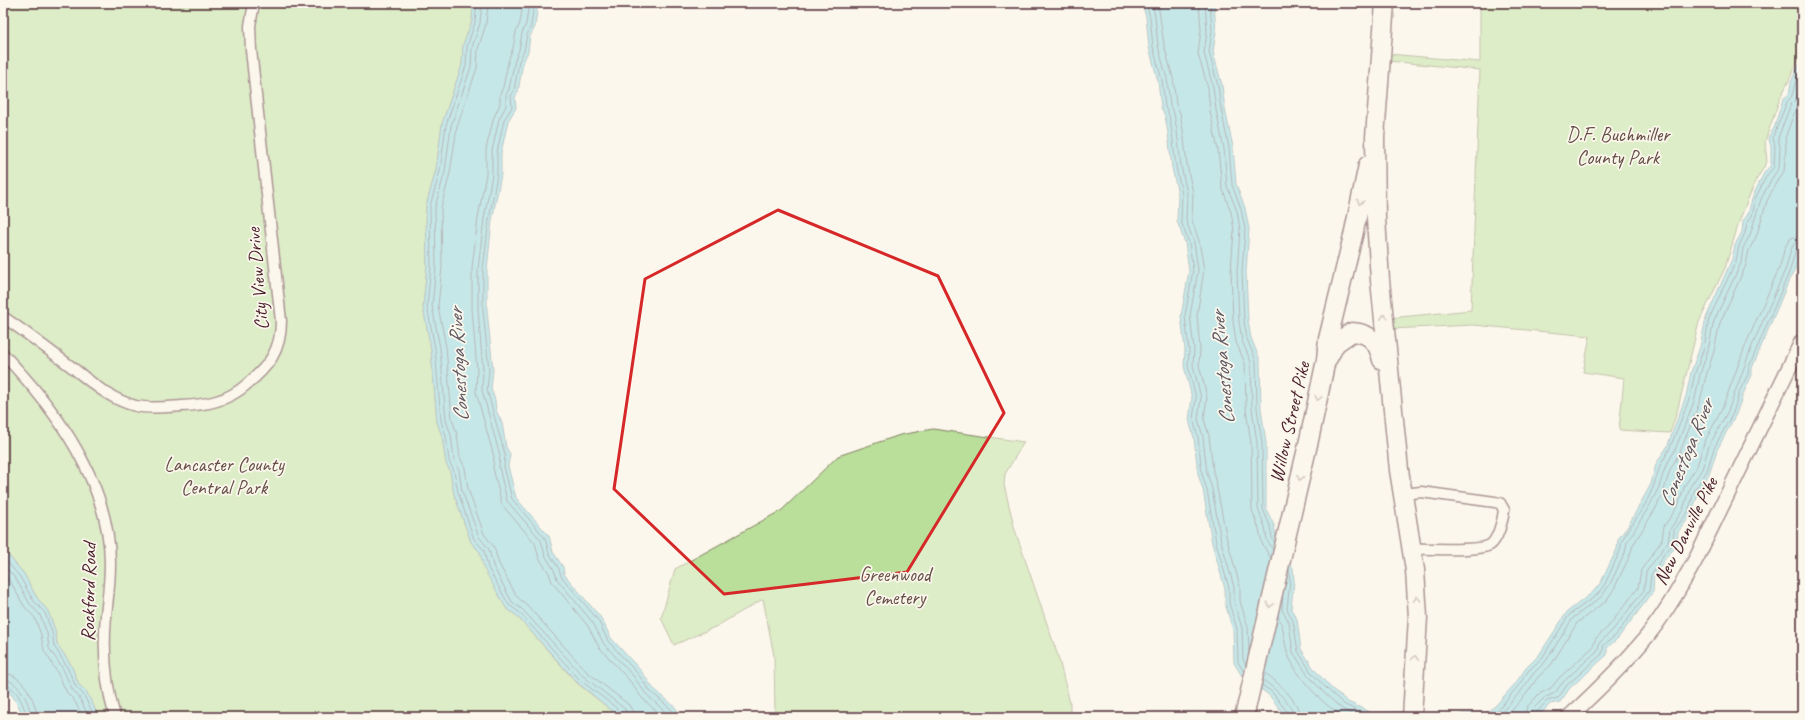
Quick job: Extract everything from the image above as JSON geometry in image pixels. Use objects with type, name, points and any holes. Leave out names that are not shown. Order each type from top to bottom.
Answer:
[{"type":"highway","name":"Willow Street Pike","points":[[1385,3],[1375,137],[1378,258],[1399,470],[1415,570],[1418,617],[1412,717]]},
{"type":"highway","name":"Willow Street Pike","points":[[1244,717],[1308,440],[1326,360],[1328,339],[1375,137]]},
{"type":"highway","points":[[1326,360],[1336,342],[1352,332],[1366,334],[1376,342],[1380,349],[1383,364],[1394,458],[1399,470]]},
{"type":"main road","name":"New Danville Pike","points":[[1570,717],[1608,679],[1647,636],[1681,587],[1802,341]]},
{"type":"street","name":"City View Drive","points":[[3,317],[23,330],[108,395],[138,406],[191,406],[215,402],[242,388],[258,375],[271,360],[281,334],[281,321],[251,50],[250,26],[254,3]]},
{"type":"street","name":"Rockford Road","points":[[3,354],[36,391],[65,431],[83,464],[98,500],[107,533],[110,562],[104,649],[106,681],[115,717]]},
{"type":"street","points":[[1403,494],[1421,492],[1495,502],[1500,503],[1504,510],[1494,542],[1486,546],[1474,548],[1412,549]]},
{"type":"highlighted area","points":[[778,210],[938,276],[1004,413],[907,572],[724,594],[614,489],[645,279]]},
{"type":"green space","name":"Lancaster County Central Park","points":[[3,3],[473,3],[472,21],[463,45],[462,65],[442,124],[436,170],[426,206],[427,266],[423,307],[431,349],[437,422],[442,436],[446,463],[450,471],[454,494],[471,542],[480,552],[506,608],[516,615],[577,683],[620,717],[99,717],[86,691],[79,685],[71,665],[57,644],[55,630],[48,611],[37,598],[24,574],[3,549]]},
{"type":"green space","name":"D.F. Buchmiller County Park","points":[[1480,3],[1802,3],[1802,53],[1779,101],[1765,141],[1767,162],[1755,182],[1740,219],[1725,268],[1699,322],[1677,412],[1670,433],[1619,430],[1624,378],[1583,372],[1590,336],[1473,325],[1391,329],[1390,318],[1471,310],[1480,70],[1388,61],[1389,54],[1480,62]]},
{"type":"green space","name":"Greenwood Cemetery","points":[[933,429],[1024,442],[1005,474],[1004,485],[1015,530],[1058,656],[1070,703],[1070,717],[777,717],[775,715],[774,656],[763,599],[717,626],[674,645],[661,618],[675,569],[782,510],[838,456],[900,435]]},
{"type":"water","name":"Conestoga River","points":[[473,3],[538,3],[535,27],[530,36],[528,52],[523,62],[518,92],[515,97],[516,108],[508,121],[501,153],[501,175],[492,220],[487,270],[487,310],[493,370],[491,389],[495,400],[496,410],[502,423],[506,447],[510,454],[508,466],[516,498],[549,536],[553,552],[563,567],[564,574],[601,618],[611,638],[641,671],[653,688],[675,707],[682,717],[620,717],[578,683],[516,615],[506,608],[484,569],[480,552],[471,542],[454,494],[450,471],[446,463],[442,436],[437,422],[431,349],[423,307],[427,266],[426,206],[436,170],[442,124],[462,65],[463,45],[472,21]]},
{"type":"water","name":"Conestoga River","points":[[1142,3],[1214,3],[1216,32],[1213,52],[1222,85],[1225,109],[1233,147],[1236,184],[1245,208],[1249,229],[1246,272],[1248,321],[1251,338],[1260,360],[1261,408],[1266,443],[1266,509],[1274,525],[1276,537],[1293,568],[1294,581],[1291,609],[1297,619],[1301,649],[1314,669],[1330,687],[1348,702],[1372,713],[1398,712],[1419,717],[1286,717],[1269,695],[1242,676],[1234,663],[1233,630],[1225,603],[1225,589],[1212,543],[1203,490],[1198,474],[1194,438],[1189,420],[1192,398],[1184,366],[1185,350],[1181,316],[1189,271],[1185,243],[1177,221],[1178,194],[1172,168],[1165,116],[1161,108],[1158,81],[1149,47],[1146,17]]},
{"type":"water","name":"Conestoga River","points":[[1802,58],[1802,247],[1794,272],[1790,278],[1752,368],[1752,375],[1736,414],[1717,450],[1710,472],[1699,491],[1691,515],[1678,532],[1677,546],[1667,556],[1654,576],[1653,592],[1618,638],[1607,648],[1607,655],[1570,688],[1560,702],[1550,704],[1538,717],[1458,717],[1461,714],[1487,713],[1495,706],[1515,684],[1526,668],[1539,655],[1567,612],[1593,592],[1601,582],[1617,549],[1618,539],[1628,526],[1651,484],[1656,464],[1667,447],[1686,396],[1691,372],[1700,347],[1706,318],[1732,259],[1735,245],[1742,232],[1743,221],[1748,214],[1753,196],[1764,173],[1771,165],[1771,146],[1768,137],[1774,128],[1783,99],[1789,94],[1791,82]]},
{"type":"water","points":[[3,549],[24,574],[37,598],[48,611],[55,630],[57,644],[71,665],[79,685],[86,691],[99,717],[22,717],[16,701],[4,688]]}]
